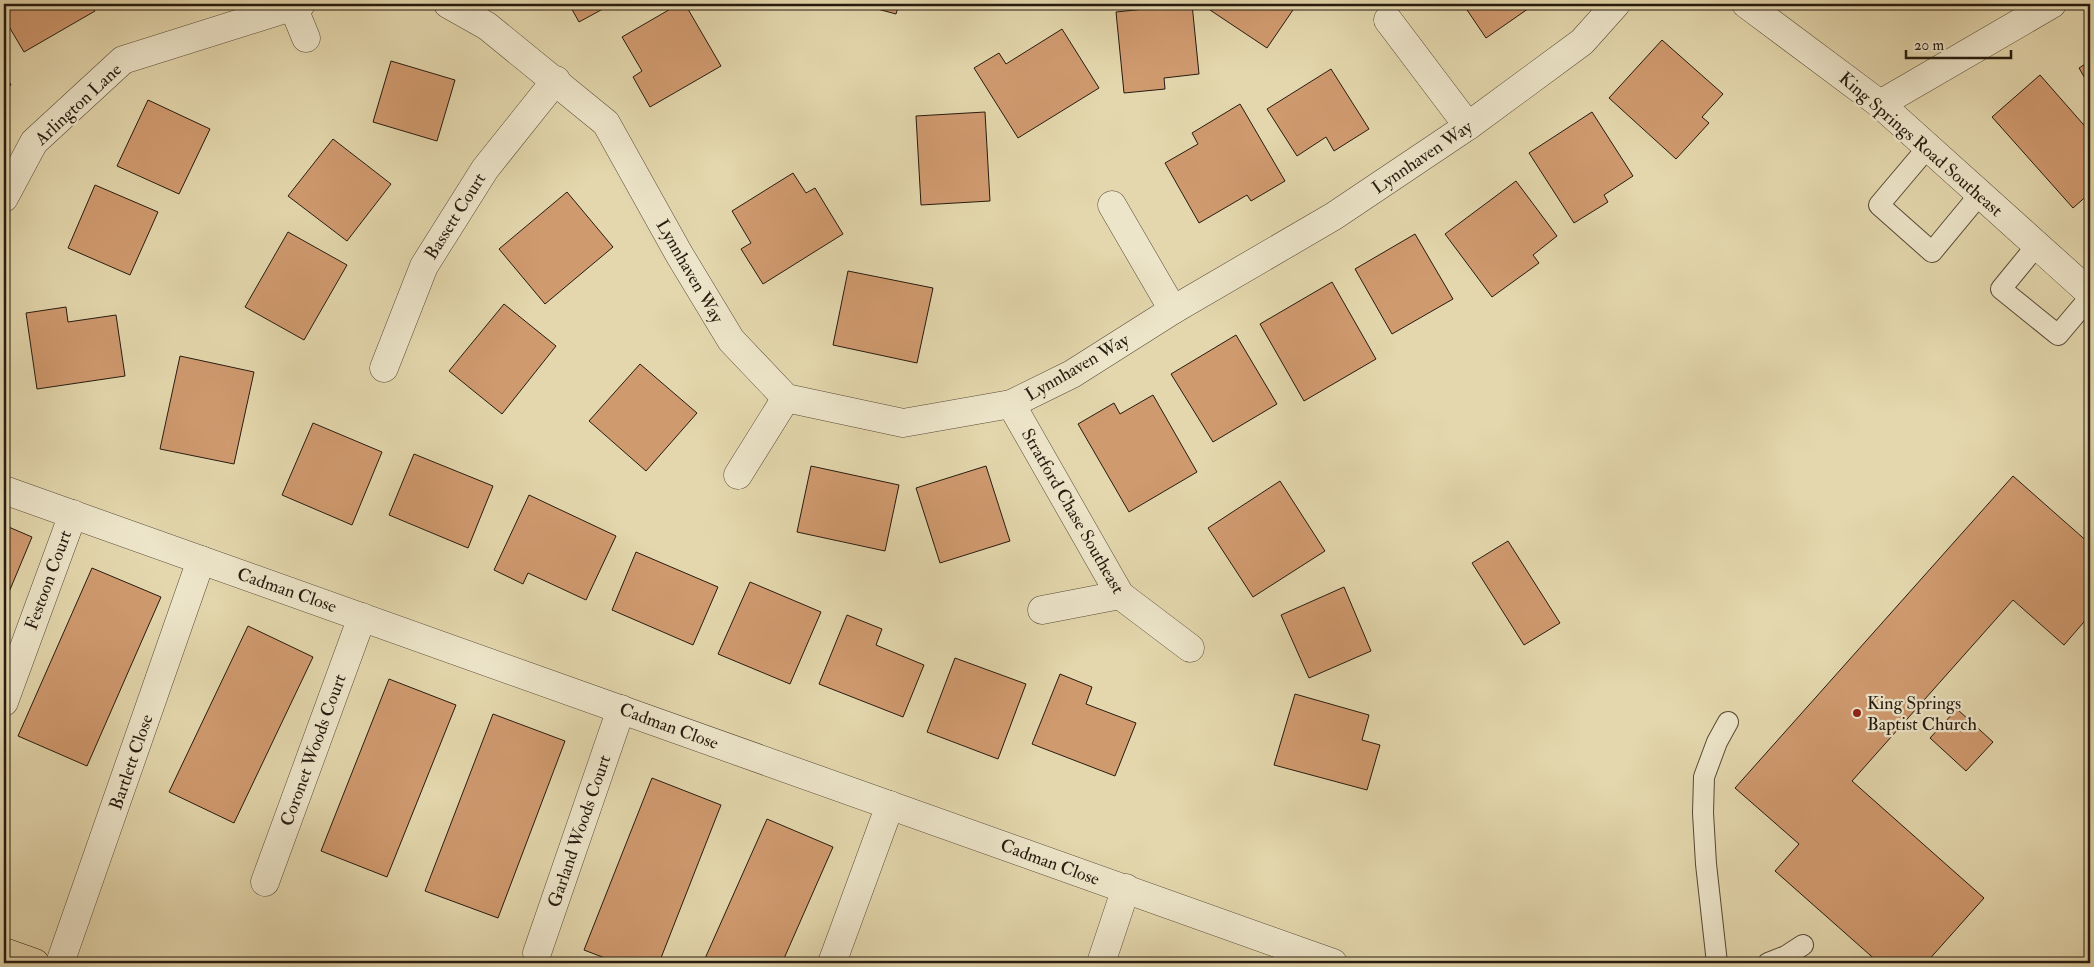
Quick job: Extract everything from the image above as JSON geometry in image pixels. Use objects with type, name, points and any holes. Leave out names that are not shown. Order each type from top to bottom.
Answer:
[{"type":"main road","points":[[4,952],[35,963]]},
{"type":"street","points":[[296,4],[306,38]]},
{"type":"street","name":"Arlington Lane","points":[[4,198],[34,142],[123,60],[296,4]]},
{"type":"street","name":"Lynnhaven Way","points":[[448,4],[487,26],[556,80],[606,123],[679,254],[731,340],[786,398],[903,423],[1011,404],[1072,374],[1173,310],[1334,216],[1468,126],[1582,42],[1616,4]]},
{"type":"street","name":"King Springs Road Southeast","points":[[1746,4],[1880,104],[2090,293]]},
{"type":"street","points":[[1880,104],[2052,4]]},
{"type":"street","points":[[1388,20],[1468,126]]},
{"type":"street","name":"Bassett Court","points":[[384,368],[424,266],[485,169],[556,80]]},
{"type":"street","points":[[1112,204],[1173,310]]},
{"type":"street","points":[[738,474],[786,398]]},
{"type":"street","name":"Stratford Chase Southeast","points":[[1011,404],[1120,595],[1190,648]]},
{"type":"street","name":"Cadman Close","points":[[4,490],[1126,888],[1279,954],[1333,963]]},
{"type":"street","name":"Festoon Court","points":[[4,702],[73,514]]},
{"type":"street","name":"Bartlett Close","points":[[60,963],[201,560]]},
{"type":"street","points":[[1042,610],[1120,595]]},
{"type":"street","name":"Coronet Woods Court","points":[[265,882],[362,617]]},
{"type":"street","name":"Garland Woods Court","points":[[536,953],[621,709]]},
{"type":"street","points":[[832,963],[890,805]]},
{"type":"street","points":[[1101,963],[1126,888]]},
{"type":"lane","points":[[1928,147],[1879,205],[1932,252],[1980,194]]},
{"type":"lane","points":[[2037,245],[2002,289],[2058,335],[2090,297]]},
{"type":"lane","points":[[1717,963],[1706,864],[1703,813],[1704,777],[1717,742],[1728,722]]},
{"type":"lane","points":[[1768,963],[1786,956],[1803,945]]},
{"type":"building","points":[[4,4],[91,4],[95,11],[24,52],[4,18]]},
{"type":"building","points":[[569,4],[612,4],[579,22]]},
{"type":"building","points":[[679,4],[685,4],[721,66],[650,107],[633,77],[642,71],[622,37]]},
{"type":"building","points":[[859,4],[899,4],[896,14]]},
{"type":"building","points":[[1192,4],[1199,74],[1164,78],[1165,89],[1124,93],[1116,12]]},
{"type":"building","points":[[1214,4],[1297,4],[1267,48],[1210,10]]},
{"type":"building","points":[[1463,4],[1535,4],[1486,38]]},
{"type":"building","points":[[1062,29],[1099,88],[1018,138],[974,68],[999,53],[1006,64]]},
{"type":"building","points":[[1662,40],[1723,94],[1702,117],[1709,123],[1676,159],[1609,98]]},
{"type":"building","points":[[391,61],[455,80],[437,141],[373,122]]},
{"type":"building","points":[[2090,61],[2090,87],[2079,68]]},
{"type":"building","points":[[1331,69],[1369,129],[1334,151],[1326,137],[1297,156],[1267,109]]},
{"type":"building","points":[[4,72],[11,85],[4,89]]},
{"type":"building","points":[[2040,75],[2090,132],[2090,193],[2073,208],[1992,117]]},
{"type":"building","points":[[148,100],[210,129],[179,194],[117,166]]},
{"type":"building","points":[[1240,104],[1285,181],[1251,201],[1247,195],[1199,223],[1165,163],[1198,144],[1192,133]]},
{"type":"building","points":[[985,112],[990,201],[921,205],[916,116]]},
{"type":"building","points":[[1592,112],[1633,176],[1604,195],[1608,202],[1574,223],[1529,153]]},
{"type":"building","points":[[333,139],[391,184],[347,241],[288,196]]},
{"type":"building","points":[[793,173],[806,193],[815,188],[843,234],[763,284],[741,249],[751,243],[732,211]]},
{"type":"building","points":[[1516,181],[1557,236],[1533,255],[1539,263],[1492,297],[1445,234]]},
{"type":"building","points":[[95,185],[158,212],[130,275],[68,248]]},
{"type":"building","points":[[567,192],[613,247],[545,304],[499,249]]},
{"type":"building","points":[[288,232],[347,265],[304,340],[245,307]]},
{"type":"building","points":[[1415,234],[1453,299],[1392,334],[1355,269]]},
{"type":"building","points":[[848,271],[933,288],[917,363],[833,345]]},
{"type":"building","points":[[1332,282],[1376,359],[1304,401],[1260,324]]},
{"type":"building","points":[[504,304],[556,346],[502,414],[449,371]]},
{"type":"building","points":[[66,307],[68,322],[116,315],[125,376],[37,389],[26,313]]},
{"type":"building","points":[[1236,335],[1277,404],[1213,442],[1171,374]]},
{"type":"building","points":[[180,356],[254,372],[234,464],[160,449]]},
{"type":"building","points":[[640,364],[697,413],[646,471],[589,421]]},
{"type":"building","points":[[1153,395],[1197,472],[1129,512],[1078,424],[1114,403],[1120,414]]},
{"type":"building","points":[[313,423],[382,452],[352,525],[282,495]]},
{"type":"building","points":[[414,454],[493,486],[468,548],[389,515]]},
{"type":"building","points":[[811,466],[899,485],[885,551],[797,532]]},
{"type":"building","points":[[986,466],[1010,541],[940,563],[916,488]]},
{"type":"building","name":"King Springs Baptist Church","points":[[2013,476],[2090,544],[2090,615],[2064,645],[2013,600],[1852,781],[1984,898],[1926,963],[1879,963],[1775,871],[1799,844],[1735,788]]},
{"type":"building","points":[[1280,481],[1325,551],[1253,597],[1208,528]]},
{"type":"building","points":[[529,495],[616,536],[586,600],[528,573],[523,584],[494,570]]},
{"type":"building","points":[[4,525],[32,537],[4,604]]},
{"type":"building","points":[[1508,541],[1560,623],[1524,645],[1472,563]]},
{"type":"building","points":[[636,552],[718,587],[693,645],[612,610]]},
{"type":"building","points":[[92,568],[161,597],[87,766],[18,736]]},
{"type":"building","points":[[750,582],[821,612],[790,684],[718,654]]},
{"type":"building","points":[[1344,587],[1371,651],[1309,678],[1281,615]]},
{"type":"building","points":[[847,615],[882,629],[876,645],[924,665],[903,717],[819,684]]},
{"type":"building","points":[[248,626],[313,657],[234,823],[169,792]]},
{"type":"building","points":[[955,658],[1026,684],[998,759],[927,732]]},
{"type":"building","points":[[1060,674],[1092,687],[1086,704],[1136,723],[1115,776],[1032,744]]},
{"type":"building","points":[[389,679],[456,705],[387,877],[321,851]]},
{"type":"building","points":[[1295,694],[1369,715],[1362,740],[1380,745],[1367,790],[1274,765]]},
{"type":"building","points":[[1957,709],[1993,742],[1966,771],[1930,738]]},
{"type":"building","points":[[493,714],[565,741],[498,918],[425,891]]},
{"type":"building","points":[[652,778],[721,805],[659,963],[618,963],[584,950]]},
{"type":"building","points":[[767,819],[833,847],[782,963],[703,963]]},
{"type":"place","name":"King Springs Baptist Church","points":[[1857,713]]}]
